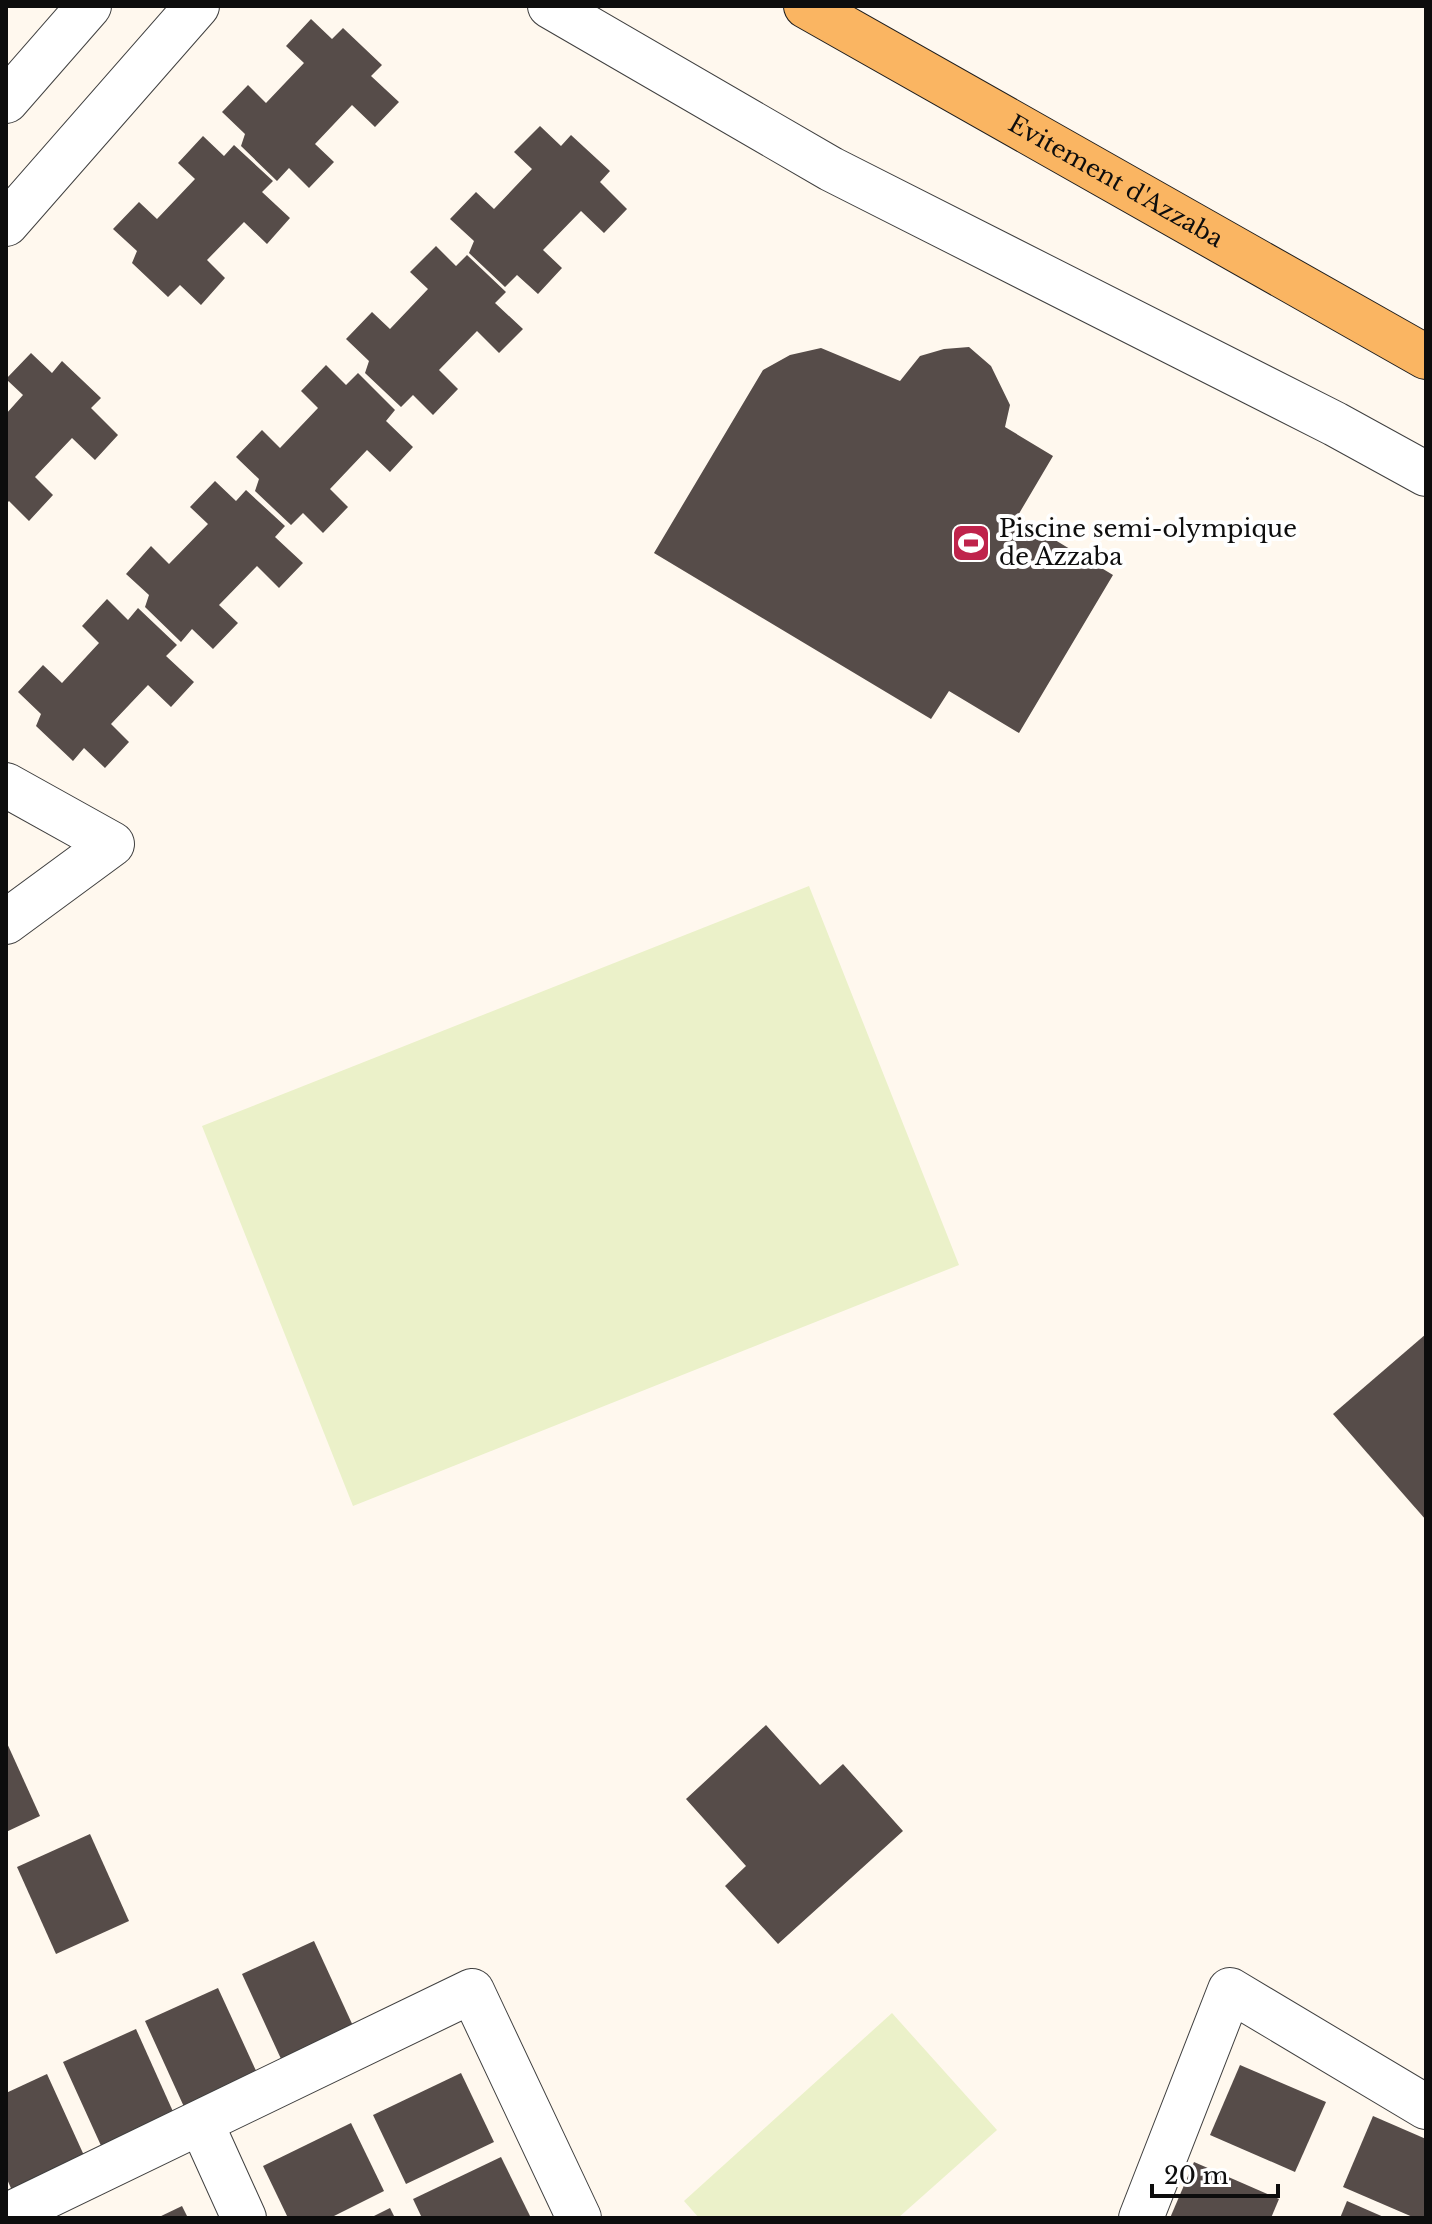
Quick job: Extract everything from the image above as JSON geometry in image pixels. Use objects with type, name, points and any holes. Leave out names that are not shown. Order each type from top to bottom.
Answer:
[{"type":"main road","name":"Evitement d'Azzaba","points":[[806,6],[1426,357]]},
{"type":"street","points":[[6,101],[89,6]]},
{"type":"street","points":[[6,224],[197,6]]},
{"type":"street","points":[[550,6],[831,169],[1335,424],[1426,474]]},
{"type":"street","points":[[6,785],[112,844],[6,922]]},
{"type":"street","points":[[1141,2218],[1230,1990],[1426,2107]]},
{"type":"street","points":[[6,2216],[472,1991],[579,2218]]},
{"type":"street","points":[[201,2123],[244,2218]]},
{"type":"green space","points":[[809,886],[959,1265],[353,1506],[202,1126]]},
{"type":"green space","points":[[892,2013],[997,2130],[898,2218],[699,2218],[684,2201]]},
{"type":"building","points":[[311,19],[332,39],[343,28],[382,65],[371,76],[399,102],[375,127],[352,105],[315,144],[334,162],[309,188],[289,168],[277,181],[241,146],[245,134],[222,112],[248,85],[266,103],[304,63],[286,46]]},
{"type":"building","points":[[540,126],[561,146],[571,135],[610,171],[600,182],[627,209],[604,233],[581,211],[543,250],[562,268],[538,294],[517,275],[505,287],[469,253],[474,241],[450,219],[476,192],[494,209],[532,169],[514,152]]},
{"type":"building","points":[[203,136],[224,156],[234,145],[273,181],[262,192],[290,218],[267,244],[244,222],[207,260],[225,278],[201,305],[180,285],[168,297],[132,263],[137,251],[113,229],[139,202],[157,219],[195,179],[178,163]]},
{"type":"building","points":[[436,246],[456,266],[467,255],[506,292],[495,303],[523,329],[499,353],[477,331],[439,370],[458,389],[433,415],[413,395],[401,407],[365,373],[369,361],[346,339],[372,312],[390,329],[428,289],[410,272]]},
{"type":"building","points":[[969,347],[991,366],[1010,405],[1005,427],[1053,456],[1017,517],[1113,575],[1019,733],[949,691],[931,719],[654,553],[763,370],[790,355],[821,348],[900,381],[920,356],[944,349]]},
{"type":"building","points":[[31,353],[52,373],[62,361],[101,398],[91,408],[118,435],[95,460],[72,438],[35,477],[53,495],[29,521],[9,501],[6,504],[6,414],[23,395],[6,379]]},
{"type":"building","points":[[326,365],[346,385],[358,373],[395,410],[386,421],[413,447],[390,472],[367,450],[330,489],[348,507],[323,533],[303,513],[291,525],[255,491],[259,479],[236,457],[262,430],[280,448],[318,408],[301,391]]},
{"type":"building","points":[[215,481],[236,501],[246,490],[285,526],[275,537],[303,563],[279,588],[257,566],[219,605],[238,623],[213,649],[192,629],[181,642],[145,607],[149,595],[126,574],[151,546],[169,564],[208,524],[190,507]]},
{"type":"building","points":[[107,599],[128,620],[138,608],[177,645],[166,656],[194,682],[171,707],[148,685],[111,724],[129,742],[105,768],[84,748],[73,761],[36,726],[41,714],[18,692],[43,665],[62,683],[99,643],[82,626]]},
{"type":"building","points":[[1426,1334],[1426,1520],[1333,1414]]},
{"type":"building","points":[[766,1725],[820,1785],[843,1764],[903,1831],[778,1944],[725,1886],[746,1866],[686,1799]]},
{"type":"building","points":[[6,1741],[40,1816],[6,1832]]},
{"type":"building","points":[[90,1834],[129,1921],[56,1954],[17,1867]]},
{"type":"building","points":[[314,1941],[354,2028],[282,2061],[242,1974]]},
{"type":"building","points":[[218,1988],[258,2075],[185,2109],[145,2021]]},
{"type":"building","points":[[136,2029],[175,2116],[103,2150],[63,2062]]},
{"type":"building","points":[[1240,2065],[1326,2102],[1295,2172],[1210,2135]]},
{"type":"building","points":[[461,2073],[494,2142],[406,2184],[373,2115]]},
{"type":"building","points":[[47,2074],[87,2162],[14,2195],[6,2177],[6,2093]]},
{"type":"building","points":[[1373,2116],[1426,2139],[1426,2218],[1415,2218],[1343,2187]]},
{"type":"building","points":[[351,2123],[384,2191],[330,2218],[288,2218],[263,2166]]},
{"type":"building","points":[[501,2157],[531,2218],[422,2218],[413,2199]]},
{"type":"building","points":[[1194,2162],[1279,2199],[1271,2218],[1170,2218]]},
{"type":"building","points":[[1347,2201],[1386,2218],[1340,2218]]},
{"type":"building","points":[[182,2206],[188,2218],[157,2218]]},
{"type":"building","points":[[390,2208],[395,2218],[370,2218]]},
{"type":"place","name":"Piscine semi-olympique de Azzaba","points":[[971,543]]}]
